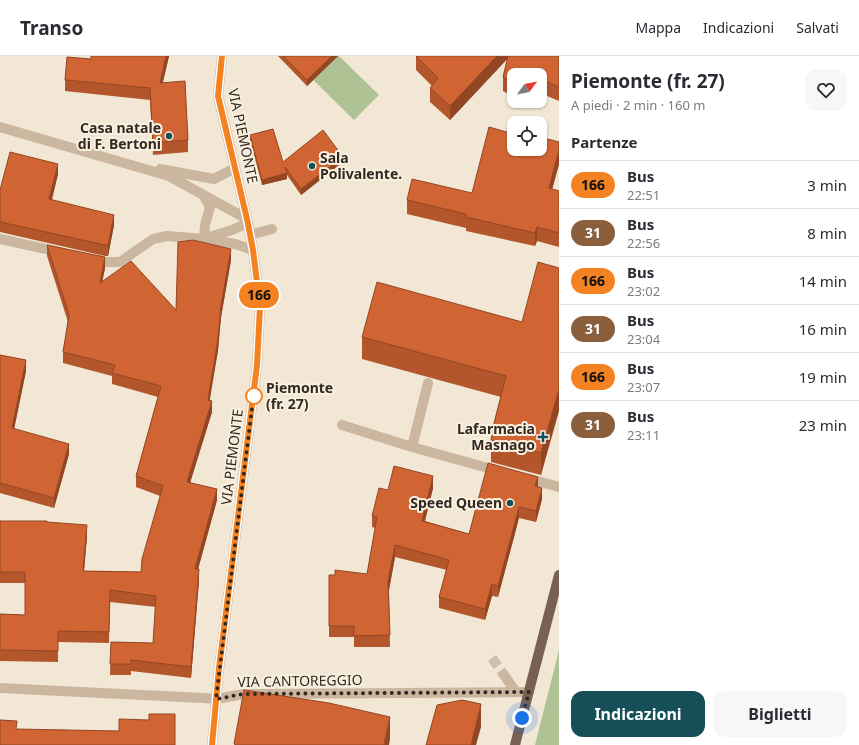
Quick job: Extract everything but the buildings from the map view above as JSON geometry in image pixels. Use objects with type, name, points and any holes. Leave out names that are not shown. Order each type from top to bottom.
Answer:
[{"type":"main road","points":[[515,745],[559,575]]},
{"type":"street","name":"VIA PIEMONTE","points":[[212,745],[216,699],[257,365],[260,307],[253,250],[218,96],[222,56]]},
{"type":"street","points":[[0,127],[169,176],[247,221],[232,230],[204,238]]},
{"type":"street","points":[[127,164],[187,173],[214,179],[235,168]]},
{"type":"street","points":[[204,196],[210,207],[205,226],[204,238]]},
{"type":"street","points":[[250,235],[272,229]]},
{"type":"street","points":[[83,258],[104,262],[120,262],[152,239],[168,236],[204,238],[235,244],[253,250]]},
{"type":"street","points":[[0,238],[69,255]]},
{"type":"street","points":[[412,447],[428,383]]},
{"type":"street","points":[[342,425],[412,447],[559,486]]},
{"type":"street","points":[[504,675],[516,692]]},
{"type":"street","name":"VIA CANTOREGGIO","points":[[0,688],[216,699],[244,694],[529,692]]},
{"type":"green space","points":[[289,56],[339,56],[379,95],[354,120]]},
{"type":"green space","points":[[559,650],[559,745],[535,745]]},
{"type":"tunnel","points":[[492,658],[504,675]]},
{"type":"bus line","name":"166","points":[[212,745],[219,668],[257,365],[260,307],[253,250],[247,219],[218,96],[220,62],[222,56]]},
{"type":"place","name":"Casa natale di F. Bertoni","points":[[169,136]]},
{"type":"place","name":"Sala Polivalente.","points":[[312,166]]},
{"type":"place","name":"Piemonte (fr. 27)","points":[[254,396]]},
{"type":"place","name":"Lafarmacia Masnago","points":[[543,437]]},
{"type":"place","name":"Speed Queen","points":[[510,503]]},
{"type":"route","points":[[254,396],[254,392],[216,699],[244,694],[529,692],[522,718]]}]
